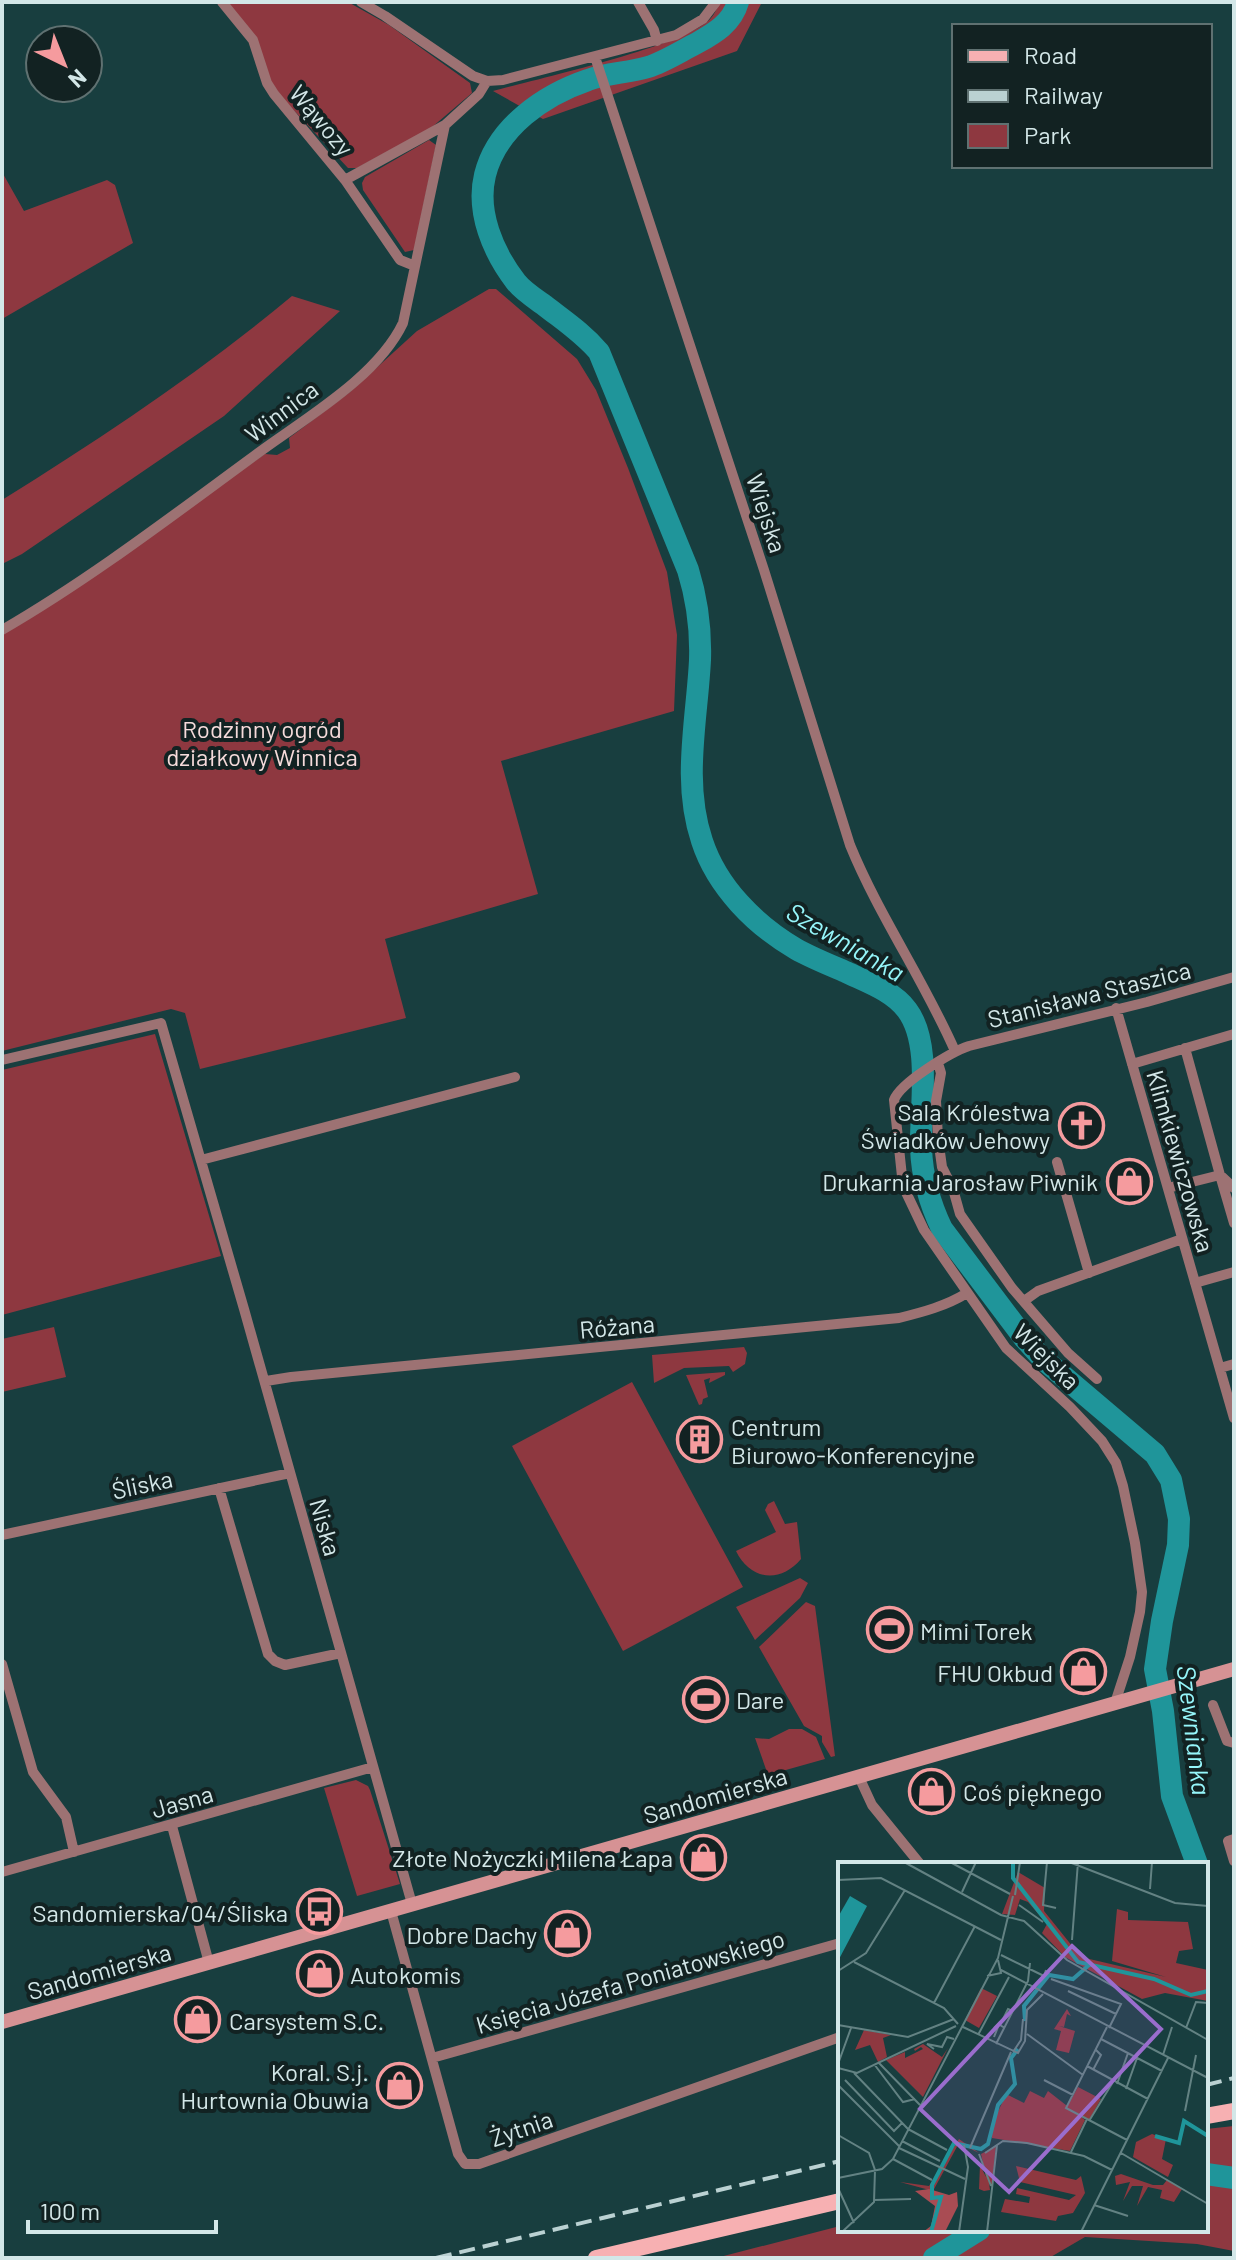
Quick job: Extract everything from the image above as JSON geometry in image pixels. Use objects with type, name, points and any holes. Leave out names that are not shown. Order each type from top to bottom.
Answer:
[{"type":"main road","points":[[1208,2116],[1234,2111]]},
{"type":"main road","points":[[596,2258],[838,2201]]},
{"type":"street","name":"Wąwozy","points":[[222,2],[253,40],[267,83],[274,94],[345,180],[400,260],[415,266]]},
{"type":"street","points":[[361,2],[473,76],[487,81],[503,80],[676,35],[703,19],[716,2]]},
{"type":"street","points":[[638,2],[657,41]]},
{"type":"street","name":"Wiejska","points":[[595,57],[764,570],[850,845],[864,879],[955,1051],[901,1088],[894,1100],[903,1186],[924,1230],[1006,1348],[1070,1407],[1102,1441],[1116,1463],[1137,1551],[1142,1592],[1130,1657],[1115,1703]]},
{"type":"street","name":"Wąwozy","points":[[345,180],[445,125],[479,94],[487,81]]},
{"type":"street","name":"Winnica","points":[[2,630],[66,590],[210,489],[362,375],[387,350],[403,323],[445,125]]},
{"type":"street","name":"Stanisława Staszica","points":[[955,1051],[1234,977]]},
{"type":"street","name":"Klimkiewiczowska","points":[[1116,1008],[1234,1418]]},
{"type":"street","name":"Niska","points":[[2,1060],[161,1023],[266,1381],[412,1904]]},
{"type":"street","points":[[1132,1064],[1234,1034]]},
{"type":"street","points":[[1185,1048],[1234,1223]]},
{"type":"street","name":"Wiejska","points":[[938,1063],[941,1073],[936,1101],[942,1167],[953,1189],[960,1214],[1012,1288],[1068,1353],[1097,1379]]},
{"type":"street","points":[[201,1160],[515,1077]]},
{"type":"street","points":[[1057,1162],[1089,1273]]},
{"type":"street","points":[[1168,1188],[1220,1175]]},
{"type":"street","points":[[1220,1175],[1234,1188]]},
{"type":"street","points":[[1024,1301],[1038,1291],[1182,1239]]},
{"type":"street","points":[[1195,1283],[1234,1272]]},
{"type":"street","name":"Różana","points":[[266,1381],[899,1318],[954,1301],[967,1293]]},
{"type":"street","points":[[1220,1368],[1234,1364]]},
{"type":"street","name":"Śliska","points":[[2,1535],[290,1473]]},
{"type":"street","points":[[219,1488],[268,1654],[285,1665],[341,1653]]},
{"type":"street","points":[[2,1664],[33,1772],[66,1817],[74,1852]]},
{"type":"street","name":"Sandomierska","points":[[2,2022],[1234,1669]]},
{"type":"street","points":[[1213,1705],[1227,1741],[1234,1743]]},
{"type":"street","name":"Jasna","points":[[2,1872],[373,1767]]},
{"type":"street","points":[[859,1777],[872,1805],[918,1862]]},
{"type":"street","name":"Sandomierska","points":[[172,1826],[209,1963]]},
{"type":"street","points":[[1231,1840],[1234,1861]]},
{"type":"street","name":"Żytnia","points":[[391,1911],[458,2154],[463,2162],[473,2166],[838,2038]]},
{"type":"street","name":"Księcia Józefa Poniatowskiego","points":[[432,2058],[838,1944]]},
{"type":"green space","points":[[228,2],[348,2],[389,25],[470,83],[472,93],[431,128],[357,168],[348,168],[271,83]]},
{"type":"green space","points":[[720,2],[761,4],[737,51],[543,119],[493,91],[609,60],[673,39],[711,18]]},
{"type":"green space","points":[[429,140],[436,145],[414,250],[405,252],[363,190],[362,183],[365,177]]},
{"type":"green space","points":[[2,172],[24,211],[107,180],[115,185],[133,243],[2,319]]},
{"type":"green space","name":"Rodzinny ogród działkowy Winnica","points":[[489,289],[496,289],[577,359],[596,390],[667,572],[677,635],[674,711],[501,761],[538,894],[385,939],[406,1018],[200,1069],[185,1013],[171,1009],[2,1051],[2,635],[265,454],[277,455],[290,448],[289,438],[350,392],[417,331]]},
{"type":"green space","points":[[292,296],[340,311],[224,416],[22,554],[2,564],[2,500],[151,403]]},
{"type":"green space","points":[[155,1034],[221,1256],[2,1315],[2,1070]]},
{"type":"green space","points":[[54,1327],[66,1377],[2,1392],[2,1339]]},
{"type":"green space","points":[[744,1347],[747,1353],[745,1364],[733,1372],[729,1366],[684,1368],[654,1383],[652,1355]]},
{"type":"green space","points":[[725,1372],[725,1375],[709,1383],[710,1378],[704,1380],[708,1397],[699,1405],[686,1375]]},
{"type":"green space","points":[[632,1382],[743,1587],[623,1651],[512,1446]]},
{"type":"green space","points":[[774,1501],[785,1524],[797,1522],[801,1559],[784,1572],[766,1575],[749,1568],[736,1551],[776,1532],[765,1510]]},
{"type":"green space","points":[[800,1578],[808,1583],[800,1598],[755,1640],[736,1607]]},
{"type":"green space","points":[[806,1602],[815,1606],[835,1756],[831,1757],[822,1736],[804,1726],[759,1647]]},
{"type":"green space","points":[[789,1729],[802,1729],[816,1737],[825,1759],[768,1775],[755,1738],[769,1739]]},
{"type":"green space","points":[[356,1780],[370,1790],[400,1884],[357,1896],[324,1788]]},
{"type":"green space","points":[[1234,2126],[1234,2251],[1197,2244],[1085,2237],[1049,2258],[716,2258],[838,2227],[838,2232],[1208,2232],[1208,2129]]},
{"type":"waterway","name":"Szewnianka","points":[[738,2],[732,16],[722,27],[672,56],[648,67],[571,86],[524,115],[500,142],[485,175],[483,203],[488,231],[500,258],[516,282],[599,352],[688,570],[696,603],[700,648],[692,751],[693,796],[702,841],[717,874],[739,903],[781,939],[895,997],[907,1010],[915,1024],[922,1058],[923,1169],[930,1200],[942,1229],[1043,1359],[1155,1454],[1171,1480],[1179,1519],[1178,1545],[1155,1669],[1172,1796],[1196,1862]]},
{"type":"waterway","points":[[1208,2174],[1234,2178]]},
{"type":"waterway","points":[[934,2258],[976,2232]]},
{"type":"railway","points":[[1208,2084],[1234,2078]]},
{"type":"railway","points":[[436,2258],[838,2161]]},
{"type":"place","name":"Sala Królestwa Świadków Jehowy","points":[[1081,1125]]},
{"type":"place","name":"Drukarnia Jarosław Piwnik","points":[[1129,1181]]},
{"type":"place","name":"Centrum Biurowo-Konferencyjne","points":[[700,1440]]},
{"type":"place","name":"Mimi Torek","points":[[889,1630]]},
{"type":"place","name":"FHU Okbud","points":[[1084,1672]]},
{"type":"place","name":"Dare","points":[[705,1699]]},
{"type":"place","name":"Coś pięknego","points":[[932,1791]]},
{"type":"place","name":"Złote Nożyczki Milena Łapa","points":[[704,1857]]},
{"type":"place","name":"Sandomierska/04/Śliska","points":[[319,1912]]},
{"type":"place","name":"Dobre Dachy","points":[[568,1934]]},
{"type":"place","name":"Autokomis","points":[[319,1974]]},
{"type":"place","name":"Carsystem S.C.","points":[[198,2020]]},
{"type":"place","name":"Koral. S.j. Hurtownia Obuwia","points":[[400,2085]]}]
